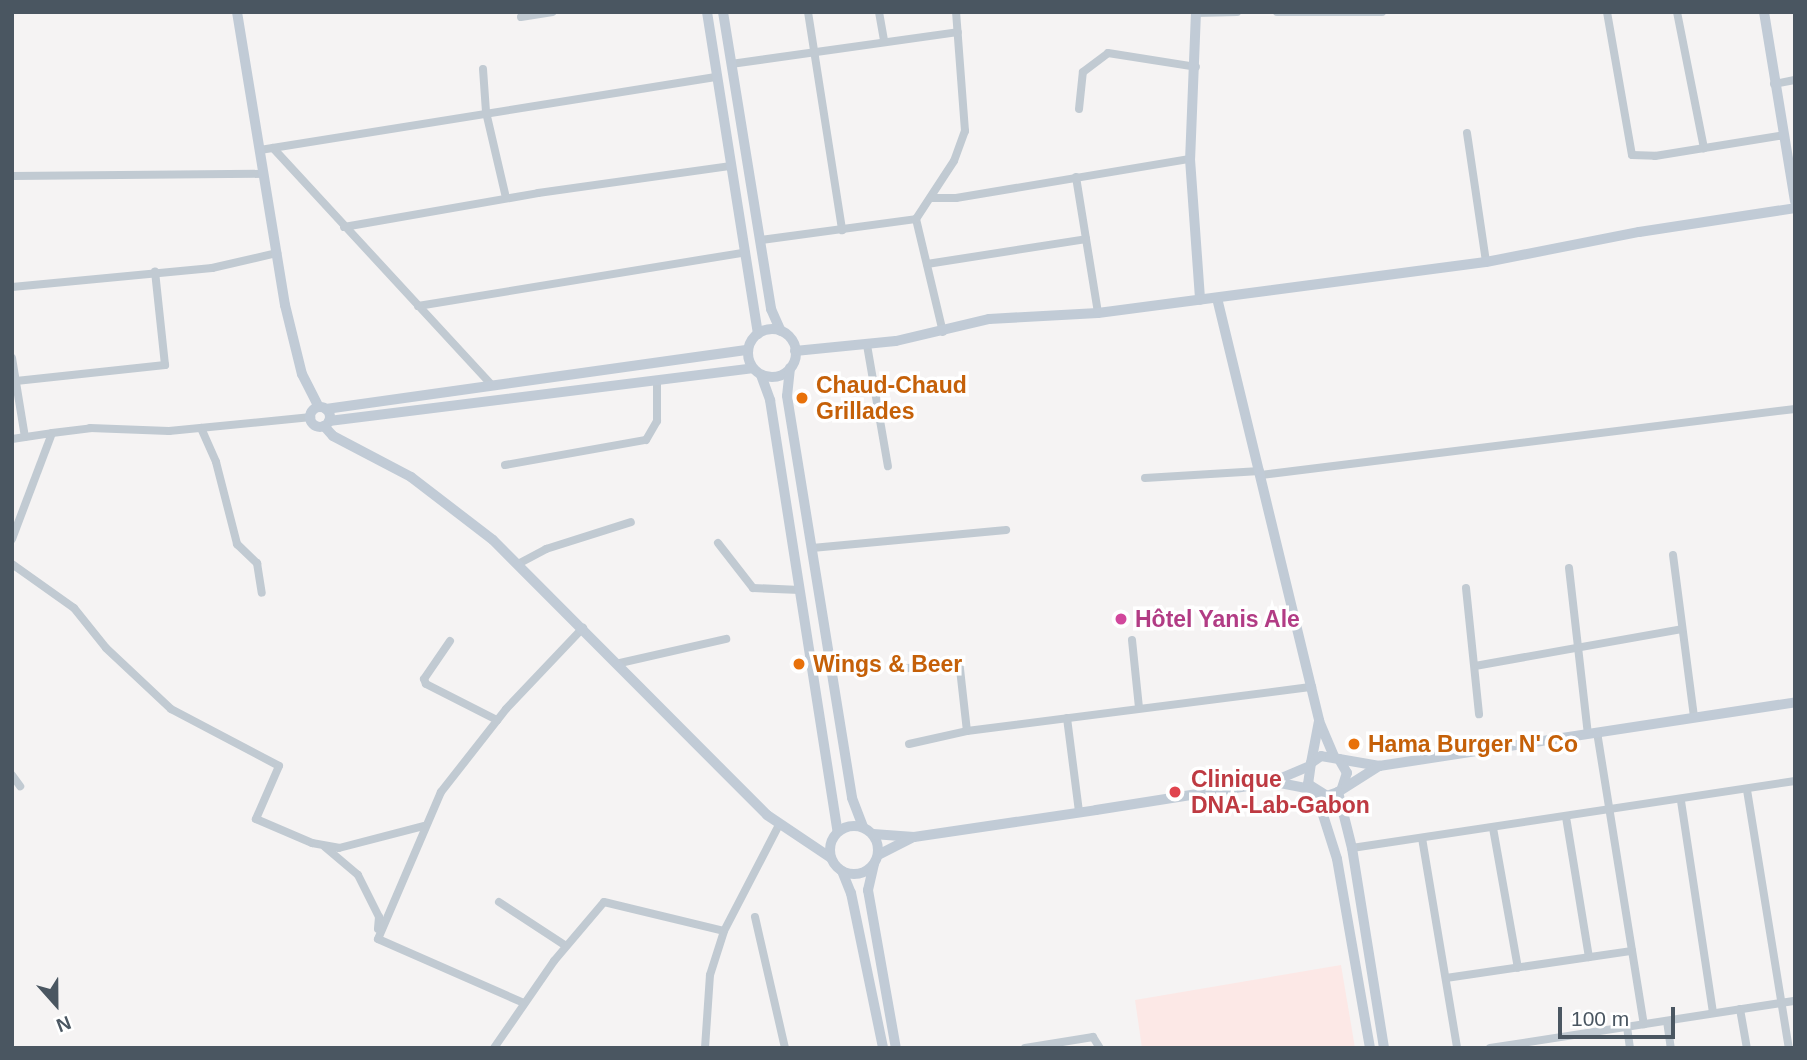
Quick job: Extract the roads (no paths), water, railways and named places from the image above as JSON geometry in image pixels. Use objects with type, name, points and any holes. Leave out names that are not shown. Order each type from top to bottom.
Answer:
[{"type":"street","points":[[237,12],[277,253],[299,363],[323,408],[326,424],[333,436],[411,477],[460,512],[620,663],[779,825],[831,858],[842,871],[851,892],[883,1048]]},
{"type":"street","points":[[521,17],[553,12]]},
{"type":"street","points":[[706,12],[758,334],[748,350]]},
{"type":"street","points":[[723,12],[771,309],[781,331],[796,351]]},
{"type":"street","points":[[808,12],[842,230]]},
{"type":"street","points":[[879,12],[884,41]]},
{"type":"street","points":[[761,240],[916,219],[954,161],[965,131],[956,12]]},
{"type":"street","points":[[1200,300],[1190,159],[1196,68],[1196,13],[1237,12]]},
{"type":"street","points":[[1277,12],[1382,12]]},
{"type":"street","points":[[1607,12],[1632,155],[1704,148],[1784,135]]},
{"type":"street","points":[[1678,12],[1704,148]]},
{"type":"street","points":[[1764,12],[1795,201]]},
{"type":"street","points":[[731,64],[813,50],[958,32]]},
{"type":"street","points":[[1079,109],[1083,72],[1108,53],[1196,68]]},
{"type":"street","points":[[483,69],[486,112],[506,198]]},
{"type":"street","points":[[260,150],[717,77]]},
{"type":"street","points":[[1774,84],[1795,80]]},
{"type":"street","points":[[1467,133],[1486,262]]},
{"type":"street","points":[[274,148],[491,384]]},
{"type":"street","points":[[931,198],[956,198],[1190,159]]},
{"type":"street","points":[[344,227],[506,198],[731,166]]},
{"type":"street","points":[[12,176],[264,174]]},
{"type":"street","points":[[1076,177],[1098,313]]},
{"type":"street","points":[[796,351],[867,345],[943,332],[989,319],[1098,313],[1486,262],[1795,208]]},
{"type":"street","points":[[916,219],[943,332]]},
{"type":"street","points":[[927,264],[1086,239]]},
{"type":"street","points":[[418,306],[746,252]]},
{"type":"street","points":[[12,286],[212,268],[277,253]]},
{"type":"street","points":[[16,381],[165,365],[155,272]]},
{"type":"street","points":[[1217,298],[1319,721],[1347,773],[1340,790],[1384,1048]]},
{"type":"street","points":[[758,334],[781,331]]},
{"type":"street","points":[[867,345],[888,466]]},
{"type":"street","points":[[12,439],[90,428],[137,432],[311,417],[323,408],[748,350]]},
{"type":"street","points":[[748,350],[770,400],[838,832],[831,844],[831,858]]},
{"type":"street","points":[[796,351],[790,368],[787,396],[852,798],[868,831],[876,859],[868,890],[896,1048]]},
{"type":"street","points":[[12,358],[25,437]]},
{"type":"street","points":[[311,417],[313,424],[326,424],[657,380],[757,371],[777,377],[790,368]]},
{"type":"street","points":[[505,465],[646,440],[657,421],[657,380]]},
{"type":"street","points":[[1144,478],[1261,473],[1795,409]]},
{"type":"street","points":[[201,428],[216,462],[237,544],[257,563],[262,593]]},
{"type":"street","points":[[12,539],[52,433]]},
{"type":"street","points":[[518,564],[546,549],[632,522]]},
{"type":"street","points":[[812,548],[1006,530]]},
{"type":"street","points":[[718,543],[753,588],[800,590]]},
{"type":"street","points":[[1673,555],[1694,718]]},
{"type":"street","points":[[12,564],[74,608],[106,648],[171,709],[279,766],[256,819],[325,847],[358,875],[379,917],[378,939]]},
{"type":"street","points":[[1569,568],[1592,733],[1610,811],[1644,1024]]},
{"type":"street","points":[[1466,589],[1479,714]]},
{"type":"street","points":[[378,939],[424,826],[441,792],[496,720],[583,628]]},
{"type":"street","points":[[1475,666],[1682,629]]},
{"type":"street","points":[[620,663],[726,639]]},
{"type":"street","points":[[1132,640],[1139,708]]},
{"type":"street","points":[[450,641],[424,679],[426,684],[496,720]]},
{"type":"street","points":[[896,670],[959,660],[967,731]]},
{"type":"street","points":[[909,744],[967,731],[1312,687]]},
{"type":"street","points":[[838,832],[868,831],[914,837],[1272,782],[1310,765],[1321,756],[1379,766],[1795,702]]},
{"type":"street","points":[[1067,718],[1079,812]]},
{"type":"street","points":[[1319,721],[1310,765],[1314,791],[1337,859],[1370,1048]]},
{"type":"street","points":[[1272,782],[1314,791],[1340,790],[1379,766]]},
{"type":"street","points":[[12,775],[20,786]]},
{"type":"street","points":[[1352,848],[1795,782]]},
{"type":"street","points":[[1747,790],[1789,1048]]},
{"type":"street","points":[[1681,801],[1713,1013]]},
{"type":"street","points":[[1566,817],[1589,957]]},
{"type":"street","points":[[705,1048],[710,975],[724,931],[779,825]]},
{"type":"street","points":[[325,847],[351,846],[424,826]]},
{"type":"street","points":[[1493,828],[1518,968]]},
{"type":"street","points":[[842,871],[858,874],[876,859],[914,837]]},
{"type":"street","points":[[1422,838],[1457,1048]]},
{"type":"street","points":[[494,1048],[566,946],[607,901],[724,931]]},
{"type":"street","points":[[499,902],[566,946]]},
{"type":"street","points":[[755,917],[785,1048]]},
{"type":"street","points":[[378,939],[524,1003]]},
{"type":"street","points":[[1446,978],[1632,950]]},
{"type":"street","points":[[1490,1048],[1795,1001]]},
{"type":"street","points":[[1740,1009],[1747,1048]]},
{"type":"street","points":[[1667,1021],[1671,1048]]},
{"type":"street","points":[[1627,1027],[1630,1048]]},
{"type":"street","points":[[1025,1048],[1093,1037],[1100,1048]]},
{"type":"street","points":[[1552,1038],[1553,1048]]},
{"type":"place","name":"Chaud-Chaud Grillades","points":[[802,398]]},
{"type":"place","name":"Hôtel Yanis Ale","points":[[1121,619]]},
{"type":"place","name":"Wings & Beer","points":[[799,664]]},
{"type":"place","name":"Hama Burger N' Co","points":[[1354,744]]},
{"type":"place","name":"Clinique DNA-Lab-Gabon","points":[[1175,792]]}]
